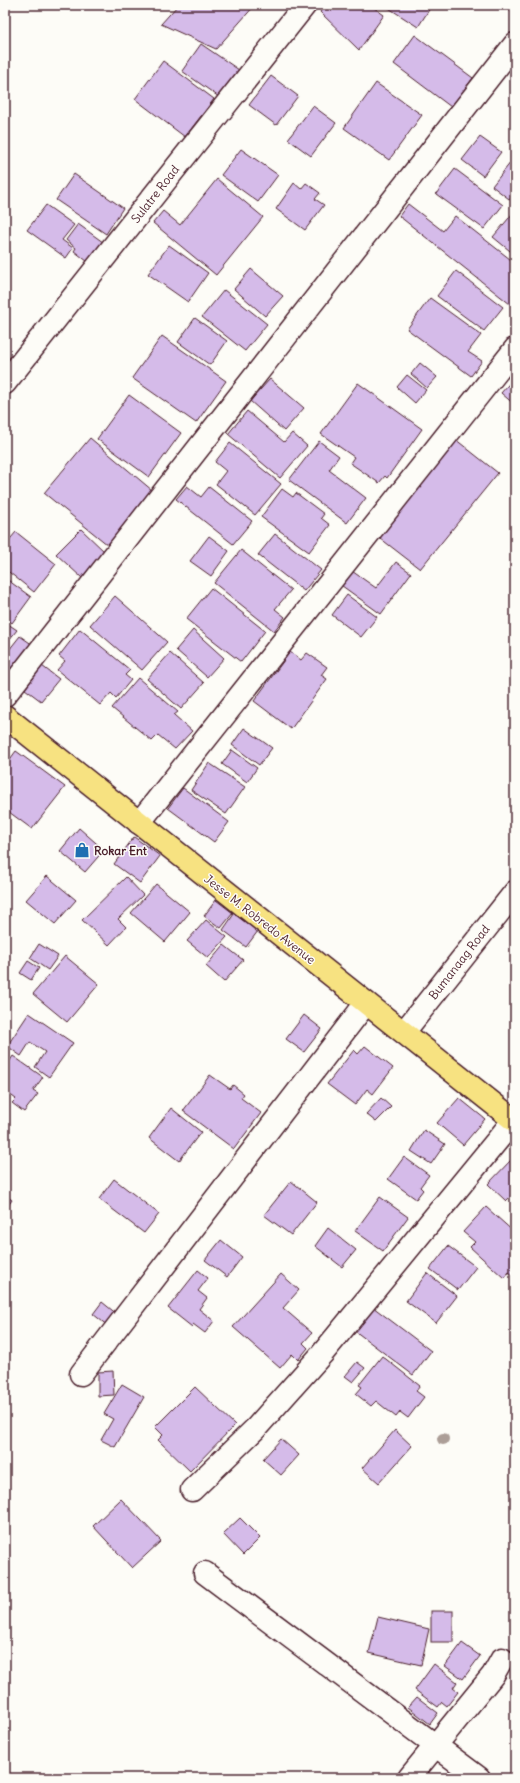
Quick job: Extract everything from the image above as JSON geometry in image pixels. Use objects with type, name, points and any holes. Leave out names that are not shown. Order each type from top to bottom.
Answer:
[{"type":"main road","name":"Jesse M. Robredo Avenue","points":[[5,716],[515,1121]]},
{"type":"street","name":"Sulatre Road","points":[[5,383],[305,5]]},
{"type":"street","points":[[5,695],[515,44]]},
{"type":"street","points":[[139,823],[515,349]]},
{"type":"street","name":"Bumanaag Road","points":[[404,1032],[515,892]]},
{"type":"street","points":[[81,1374],[366,1003]]},
{"type":"street","points":[[192,1490],[256,1428],[322,1354],[515,1121]]},
{"type":"street","points":[[205,1573],[479,1778]]},
{"type":"street","points":[[409,1778],[493,1675],[502,1659]]},
{"type":"building","points":[[178,5],[255,5],[216,49],[161,24]]},
{"type":"building","points":[[325,5],[370,5],[384,15],[359,50],[320,12]]},
{"type":"building","points":[[384,5],[432,5],[418,27]]},
{"type":"building","points":[[415,35],[473,78],[451,107],[394,64]]},
{"type":"building","points":[[201,44],[239,70],[219,97],[182,71]]},
{"type":"building","points":[[163,61],[214,99],[185,137],[135,99]]},
{"type":"building","points":[[271,76],[298,96],[276,125],[249,105]]},
{"type":"building","points":[[376,83],[422,115],[389,160],[344,128]]},
{"type":"building","points":[[313,106],[336,123],[311,156],[288,139]]},
{"type":"building","points":[[480,137],[501,152],[483,176],[462,160]]},
{"type":"building","points":[[241,149],[278,175],[258,202],[221,175]]},
{"type":"building","points":[[511,162],[515,165],[515,199],[513,202],[492,186]]},
{"type":"building","points":[[455,169],[503,205],[484,229],[436,194]]},
{"type":"building","points":[[74,174],[123,208],[106,234],[56,200]]},
{"type":"building","points":[[217,179],[263,217],[216,275],[153,223],[163,211],[180,225]]},
{"type":"building","points":[[294,183],[301,189],[306,183],[320,193],[315,199],[324,205],[305,230],[276,209]]},
{"type":"building","points":[[408,204],[443,231],[455,216],[515,263],[515,308],[399,216]]},
{"type":"building","points":[[46,205],[74,225],[62,240],[73,248],[66,258],[27,230]]},
{"type":"building","points":[[515,212],[515,255],[493,237]]},
{"type":"building","points":[[78,224],[107,245],[92,265],[74,251],[76,248],[66,240]]},
{"type":"building","points":[[169,245],[208,273],[188,302],[148,274]]},
{"type":"building","points":[[251,269],[283,296],[265,316],[234,289]]},
{"type":"building","points":[[456,271],[503,307],[484,331],[437,296]]},
{"type":"building","points":[[224,290],[267,324],[245,351],[202,317]]},
{"type":"building","points":[[430,298],[481,335],[468,352],[482,361],[471,376],[407,329]]},
{"type":"building","points":[[195,318],[227,341],[210,365],[178,342]]},
{"type":"building","points":[[162,336],[226,381],[196,423],[132,378]]},
{"type":"building","points":[[420,363],[437,377],[427,388],[411,374]]},
{"type":"building","points":[[407,375],[426,390],[415,403],[397,387]]},
{"type":"building","points":[[515,377],[515,405],[501,393]]},
{"type":"building","points":[[270,379],[304,408],[284,431],[250,401]]},
{"type":"building","points":[[358,383],[422,429],[387,478],[385,476],[379,483],[350,463],[354,457],[321,434]]},
{"type":"building","points":[[129,395],[181,433],[149,477],[97,439]]},
{"type":"building","points":[[247,411],[284,442],[292,433],[307,446],[280,478],[228,434]]},
{"type":"building","points":[[90,438],[153,491],[108,545],[44,493]]},
{"type":"building","points":[[455,439],[498,473],[420,569],[376,535]]},
{"type":"building","points":[[319,441],[339,456],[329,470],[366,498],[347,523],[289,480]]},
{"type":"building","points":[[230,443],[281,484],[255,515],[216,484],[226,471],[215,462]]},
{"type":"building","points":[[187,486],[201,497],[209,487],[252,521],[233,544],[176,499]]},
{"type":"building","points":[[282,489],[293,497],[296,493],[324,514],[321,518],[330,525],[309,552],[261,517]]},
{"type":"building","points":[[81,529],[106,553],[82,578],[56,554]]},
{"type":"building","points":[[16,532],[56,564],[34,592],[5,569],[5,545]]},
{"type":"building","points":[[275,534],[321,570],[304,591],[258,555]]},
{"type":"building","points":[[209,536],[229,551],[211,576],[190,561]]},
{"type":"building","points":[[241,550],[291,590],[275,609],[285,617],[274,631],[214,583]]},
{"type":"building","points":[[396,562],[411,573],[381,614],[338,583],[349,569],[376,588]]},
{"type":"building","points":[[5,578],[31,597],[12,623],[5,617]]},
{"type":"building","points":[[211,588],[265,631],[241,662],[186,619]]},
{"type":"building","points":[[347,595],[377,617],[361,637],[332,615]]},
{"type":"building","points":[[115,596],[167,642],[142,670],[90,625]]},
{"type":"building","points":[[5,622],[17,630],[5,645]]},
{"type":"building","points":[[80,629],[130,670],[125,675],[131,680],[116,698],[111,693],[100,705],[57,670],[65,661],[59,656]]},
{"type":"building","points":[[193,630],[224,658],[207,677],[176,650]]},
{"type":"building","points":[[20,636],[33,645],[5,677],[5,655]]},
{"type":"building","points":[[290,652],[301,660],[307,653],[327,667],[321,675],[327,679],[291,729],[254,701]]},
{"type":"building","points":[[170,653],[204,683],[181,709],[147,679]]},
{"type":"building","points":[[42,666],[59,679],[41,701],[25,689]]},
{"type":"building","points":[[138,678],[178,712],[174,715],[192,731],[175,749],[158,735],[152,741],[112,708]]},
{"type":"building","points":[[244,728],[272,748],[259,765],[232,745]]},
{"type":"building","points":[[232,750],[257,768],[247,782],[222,764]]},
{"type":"building","points":[[16,751],[65,787],[32,829],[9,812],[5,817],[5,766]]},
{"type":"building","points":[[209,763],[245,787],[226,814],[191,790]]},
{"type":"building","points":[[183,788],[229,822],[214,842],[168,808]]},
{"type":"building","points":[[79,828],[104,850],[85,872],[60,851]]},
{"type":"building","points":[[134,837],[160,856],[140,883],[114,864]]},
{"type":"building","points":[[47,876],[76,900],[55,924],[26,900]]},
{"type":"building","points":[[126,877],[143,895],[118,919],[126,927],[109,945],[82,920]]},
{"type":"building","points":[[156,884],[190,912],[165,942],[131,913]]},
{"type":"building","points":[[216,900],[233,913],[221,928],[204,916]]},
{"type":"building","points":[[234,914],[258,931],[246,947],[223,930]]},
{"type":"building","points":[[206,920],[227,937],[208,958],[187,941]]},
{"type":"building","points":[[39,944],[58,956],[48,970],[30,958]]},
{"type":"building","points":[[224,945],[243,960],[224,982],[206,966]]},
{"type":"building","points":[[65,956],[99,984],[67,1022],[33,994]]},
{"type":"building","points":[[28,961],[39,968],[31,980],[20,973]]},
{"type":"building","points":[[29,1013],[73,1043],[49,1077],[35,1067],[45,1052],[30,1042],[21,1056],[7,1046]]},
{"type":"building","points":[[304,1015],[322,1029],[304,1052],[286,1039]]},
{"type":"building","points":[[365,1046],[393,1068],[373,1094],[367,1089],[355,1105],[327,1084],[354,1050],[358,1054]]},
{"type":"building","points":[[13,1056],[43,1077],[33,1091],[38,1094],[24,1112],[12,1103],[16,1099],[5,1091],[5,1068]]},
{"type":"building","points":[[210,1075],[230,1089],[233,1085],[244,1094],[241,1098],[261,1113],[234,1149],[183,1111]]},
{"type":"building","points":[[381,1098],[391,1107],[376,1122],[366,1114]]},
{"type":"building","points":[[459,1098],[485,1119],[463,1145],[437,1123]]},
{"type":"building","points":[[171,1108],[201,1132],[179,1161],[149,1138]]},
{"type":"building","points":[[424,1130],[445,1144],[431,1164],[411,1151]]},
{"type":"building","points":[[404,1157],[429,1175],[420,1187],[423,1190],[416,1199],[388,1179]]},
{"type":"building","points":[[512,1159],[515,1162],[515,1192],[506,1201],[488,1184]]},
{"type":"building","points":[[114,1179],[159,1214],[144,1233],[99,1199]]},
{"type":"building","points":[[291,1181],[317,1202],[291,1235],[264,1215]]},
{"type":"building","points":[[5,1195],[12,1200],[5,1210]]},
{"type":"building","points":[[380,1197],[408,1217],[383,1251],[355,1231]]},
{"type":"building","points":[[486,1207],[515,1233],[515,1277],[509,1272],[504,1278],[470,1247],[475,1242],[463,1232]]},
{"type":"building","points":[[328,1228],[356,1250],[342,1267],[315,1246]]},
{"type":"building","points":[[221,1240],[242,1257],[227,1277],[205,1260]]},
{"type":"building","points":[[448,1246],[476,1267],[458,1290],[430,1269]]},
{"type":"building","points":[[198,1270],[208,1278],[198,1291],[207,1298],[199,1309],[214,1321],[205,1333],[193,1324],[192,1327],[168,1308]]},
{"type":"building","points":[[427,1273],[457,1296],[436,1323],[406,1301]]},
{"type":"building","points":[[281,1274],[299,1290],[283,1308],[312,1333],[303,1343],[308,1348],[298,1360],[292,1354],[280,1368],[233,1327]]},
{"type":"building","points":[[102,1302],[118,1315],[108,1326],[93,1314]]},
{"type":"building","points":[[373,1307],[431,1351],[413,1375],[355,1331]]},
{"type":"building","points":[[382,1356],[420,1386],[416,1391],[424,1397],[408,1418],[400,1412],[396,1417],[376,1401],[371,1406],[356,1394],[362,1387],[359,1385]]},
{"type":"building","points":[[357,1362],[365,1368],[353,1382],[345,1376]]},
{"type":"building","points":[[113,1371],[114,1395],[98,1396],[98,1372]]},
{"type":"building","points":[[122,1384],[144,1397],[115,1447],[101,1440],[113,1419],[104,1414]]},
{"type":"building","points":[[195,1387],[235,1425],[190,1471],[158,1440],[163,1435],[155,1427]]},
{"type":"building","points":[[395,1430],[412,1446],[379,1483],[362,1468]]},
{"type":"building","points":[[281,1439],[299,1455],[281,1475],[263,1459]]},
{"type":"building","points":[[121,1499],[161,1541],[132,1568],[93,1526]]},
{"type":"building","points":[[240,1518],[260,1538],[243,1555],[223,1534]]},
{"type":"building","points":[[431,1611],[453,1611],[453,1642],[431,1642]]},
{"type":"building","points":[[378,1617],[429,1629],[421,1665],[369,1653]]},
{"type":"building","points":[[462,1643],[480,1656],[463,1679],[445,1666]]},
{"type":"building","points":[[434,1664],[457,1682],[453,1688],[458,1692],[447,1706],[442,1702],[438,1707],[415,1690]]},
{"type":"building","points":[[417,1697],[438,1713],[430,1724],[408,1707]]},
{"type":"place","name":"Rokar Ent","points":[[82,850]]}]
